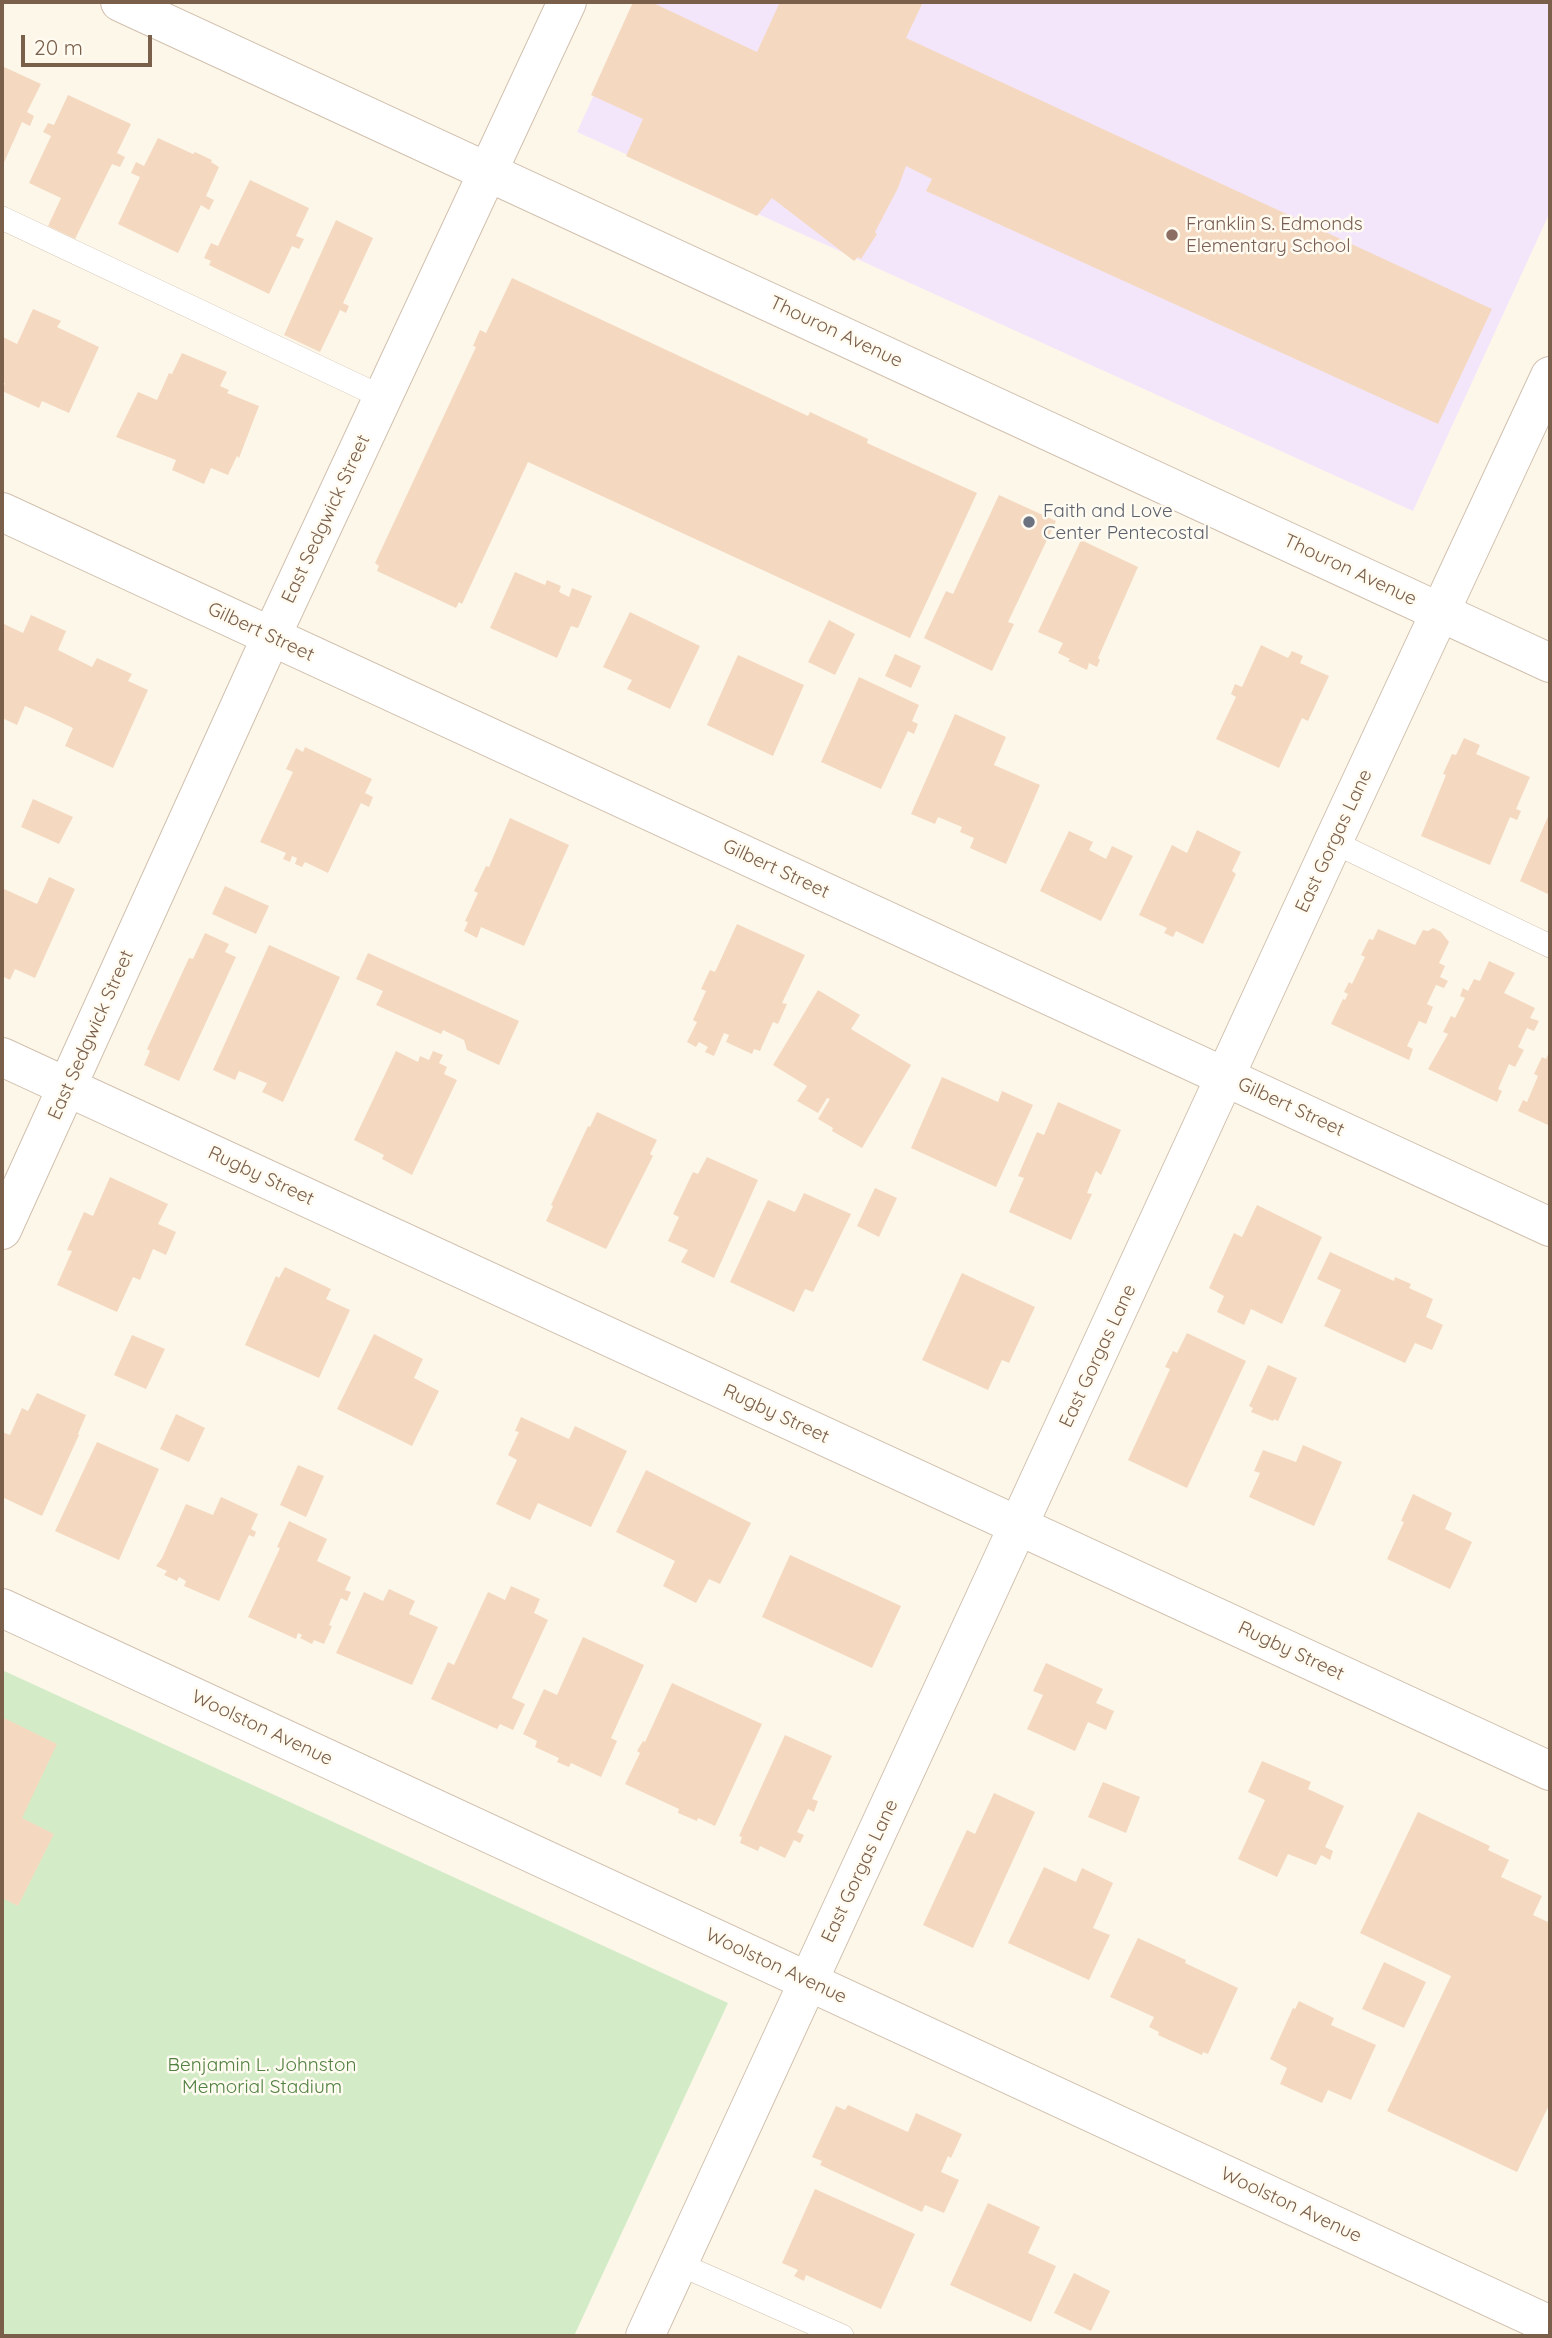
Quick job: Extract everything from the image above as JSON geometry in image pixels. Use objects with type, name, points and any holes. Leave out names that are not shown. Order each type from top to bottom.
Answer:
[{"type":"street","name":"Thouron Avenue","points":[[120,2],[1550,663]]},
{"type":"street","name":"East Sedgwick Street","points":[[2,1230],[271,637],[567,2]]},
{"type":"street","name":"East Gorgas Lane","points":[[645,2336],[1550,376]]},
{"type":"street","name":"Gilbert Street","points":[[2,512],[1550,1227]]},
{"type":"street","name":"Rugby Street","points":[[2,1057],[1550,1771]]},
{"type":"street","name":"Woolston Avenue","points":[[2,1608],[1550,2325]]},
{"type":"lane","points":[[2,218],[384,397]]},
{"type":"lane","points":[[1333,842],[1550,946]]},
{"type":"lane","points":[[679,2264],[842,2336]]},
{"type":"shaded area","name":"Franklin S. Edmonds Elementary School","points":[[636,2],[1550,2],[1550,212],[1413,511],[577,132]]},
{"type":"green space","name":"Benjamin L. Johnston Memorial Stadium","points":[[2,1670],[728,2003],[574,2336],[2,2336]]},
{"type":"building","points":[[633,2],[651,2],[757,52],[780,2],[923,2],[906,38],[1492,309],[1438,424],[926,191],[932,179],[906,166],[898,188],[875,232],[877,234],[861,259],[858,257],[854,261],[772,198],[757,216],[626,156],[643,119],[591,95]]},
{"type":"building","points":[[2,66],[41,84],[27,112],[34,116],[30,126],[22,122],[2,167]]},
{"type":"building","points":[[68,95],[131,124],[117,153],[125,157],[120,167],[112,164],[75,239],[48,226],[61,198],[29,183],[51,136],[43,132],[48,123],[54,125]]},
{"type":"building","points":[[158,138],[212,160],[211,162],[219,167],[206,196],[214,200],[209,210],[201,205],[178,253],[118,224],[140,177],[131,173],[136,162],[144,166]]},
{"type":"building","points":[[250,180],[309,208],[296,236],[304,239],[299,249],[292,246],[269,294],[209,265],[211,261],[204,258],[211,243],[218,246]]},
{"type":"building","points":[[336,220],[373,238],[343,303],[349,306],[346,313],[340,310],[320,352],[284,335]]},
{"type":"building","points":[[512,278],[808,416],[810,412],[868,439],[867,443],[977,493],[910,638],[528,462],[462,604],[459,602],[456,608],[377,571],[379,566],[375,563],[476,347],[473,346],[480,330],[486,333]]},
{"type":"building","points":[[33,309],[61,321],[57,327],[99,347],[69,413],[42,401],[39,408],[2,391],[5,383],[2,382],[2,339],[3,337],[17,344]]},
{"type":"building","points":[[182,353],[227,372],[220,386],[229,390],[227,393],[259,406],[239,458],[237,456],[228,475],[211,468],[204,484],[172,470],[176,460],[116,437],[138,392],[157,400]]},
{"type":"building","points":[[999,495],[1056,521],[1008,622],[1014,624],[992,671],[924,638],[946,591],[953,594]]},
{"type":"building","points":[[1081,540],[1138,567],[1098,658],[1100,660],[1097,667],[1089,663],[1087,670],[1058,653],[1063,643],[1038,632]]},
{"type":"building","points":[[515,572],[545,585],[547,580],[561,586],[559,592],[569,597],[572,588],[592,596],[578,628],[571,626],[557,658],[490,628]]},
{"type":"building","points":[[630,612],[700,646],[670,709],[627,689],[632,680],[603,667]]},
{"type":"building","points":[[31,615],[66,631],[58,650],[92,667],[97,658],[132,674],[128,681],[148,690],[113,768],[65,746],[73,728],[48,716],[25,706],[17,725],[2,718],[2,630],[4,624],[23,633]]},
{"type":"building","points":[[829,620],[855,634],[835,675],[808,662]]},
{"type":"building","points":[[1261,645],[1288,658],[1292,651],[1303,656],[1300,663],[1329,676],[1308,721],[1302,718],[1279,768],[1216,739],[1236,697],[1231,694],[1235,684],[1242,687]]},
{"type":"building","points":[[895,654],[921,666],[911,688],[885,676]]},
{"type":"building","points":[[738,655],[804,685],[773,756],[707,725]]},
{"type":"building","points":[[859,677],[919,705],[912,721],[918,724],[914,734],[908,731],[881,789],[821,762]]},
{"type":"building","points":[[955,714],[1006,737],[994,765],[1040,785],[1006,864],[970,848],[974,838],[960,832],[962,827],[938,817],[935,824],[911,814]]},
{"type":"building","points":[[1464,738],[1480,745],[1476,754],[1530,777],[1516,809],[1521,811],[1517,820],[1510,817],[1490,865],[1421,836],[1446,775],[1443,774],[1452,754],[1456,755]]},
{"type":"building","points":[[305,747],[372,779],[365,793],[373,797],[369,807],[361,803],[328,873],[305,862],[302,867],[295,864],[297,858],[292,856],[290,862],[283,859],[286,853],[260,842],[293,772],[286,769],[296,748],[303,752]]},
{"type":"building","points":[[33,799],[73,817],[59,844],[21,827]]},
{"type":"building","points":[[1550,812],[1550,895],[1520,881]]},
{"type":"building","points":[[510,818],[569,845],[524,946],[481,927],[477,938],[464,931],[468,922],[465,921],[478,893],[474,891],[486,866],[489,867]]},
{"type":"building","points":[[1197,830],[1241,852],[1232,871],[1236,874],[1203,944],[1176,931],[1173,937],[1164,933],[1167,928],[1139,915],[1172,845],[1187,853]]},
{"type":"building","points":[[1069,831],[1093,842],[1089,850],[1106,859],[1112,846],[1133,856],[1101,921],[1040,891]]},
{"type":"building","points":[[49,877],[75,889],[35,978],[15,969],[10,980],[2,976],[2,888],[37,904]]},
{"type":"building","points":[[225,886],[269,906],[256,934],[212,914]]},
{"type":"building","points":[[737,924],[805,955],[782,1003],[787,1004],[778,1024],[773,1022],[760,1051],[754,1049],[752,1054],[726,1042],[729,1035],[724,1033],[714,1056],[705,1052],[708,1047],[699,1042],[696,1047],[687,1042],[697,1022],[693,1020],[706,991],[701,989],[710,970],[715,972]]},
{"type":"building","points":[[1433,928],[1441,932],[1449,942],[1439,963],[1445,966],[1440,977],[1448,981],[1444,988],[1436,985],[1427,1004],[1433,1007],[1426,1024],[1419,1021],[1407,1046],[1413,1049],[1409,1060],[1331,1024],[1348,994],[1344,992],[1349,982],[1352,984],[1365,957],[1361,955],[1378,929],[1415,945],[1423,930]]},
{"type":"building","points":[[205,933],[229,944],[225,952],[236,957],[179,1081],[144,1065],[150,1051],[147,1049],[189,958],[193,959]]},
{"type":"building","points":[[269,945],[340,977],[283,1102],[262,1092],[267,1083],[239,1071],[235,1080],[213,1070]]},
{"type":"building","points":[[368,953],[519,1021],[499,1065],[467,1050],[464,1040],[443,1030],[441,1034],[376,1005],[383,991],[356,979]]},
{"type":"building","points":[[1489,961],[1515,973],[1504,993],[1535,1008],[1530,1018],[1539,1021],[1534,1031],[1527,1028],[1518,1047],[1524,1050],[1515,1067],[1509,1064],[1498,1089],[1502,1091],[1497,1102],[1428,1069],[1448,1034],[1443,1032],[1451,1016],[1455,1018],[1465,998],[1460,996],[1463,988],[1468,991],[1474,979],[1480,981]]},
{"type":"building","points":[[818,990],[860,1015],[851,1029],[911,1065],[862,1148],[832,1131],[833,1128],[818,1119],[830,1099],[827,1098],[818,1113],[797,1101],[807,1086],[773,1065]]},
{"type":"building","points":[[1550,1050],[1550,1126],[1518,1111],[1523,1100],[1527,1102],[1538,1076],[1534,1074],[1542,1057],[1546,1059]]},
{"type":"building","points":[[396,1051],[418,1062],[420,1056],[429,1060],[433,1051],[443,1055],[439,1063],[447,1067],[444,1074],[457,1080],[412,1175],[382,1159],[384,1155],[354,1140]]},
{"type":"building","points":[[942,1077],[998,1102],[1002,1091],[1033,1105],[996,1187],[911,1148]]},
{"type":"building","points":[[1058,1102],[1121,1130],[1101,1175],[1096,1171],[1087,1193],[1092,1194],[1071,1240],[1009,1212],[1024,1178],[1018,1176],[1037,1132],[1044,1135]]},
{"type":"building","points":[[597,1112],[657,1140],[650,1154],[653,1156],[606,1249],[546,1221],[553,1206],[551,1205]]},
{"type":"building","points":[[707,1157],[758,1180],[714,1278],[681,1262],[688,1250],[668,1241],[679,1217],[673,1214],[693,1172],[698,1174]]},
{"type":"building","points":[[110,1177],[168,1204],[158,1224],[176,1232],[166,1255],[153,1249],[140,1280],[133,1277],[117,1312],[57,1285],[72,1251],[67,1250],[84,1212],[93,1216]]},
{"type":"building","points":[[875,1188],[897,1198],[879,1237],[857,1226]]},
{"type":"building","points":[[804,1193],[851,1214],[813,1292],[805,1289],[794,1312],[730,1282],[768,1200],[795,1212]]},
{"type":"building","points":[[1257,1205],[1322,1237],[1282,1324],[1251,1309],[1244,1325],[1217,1312],[1224,1296],[1209,1288],[1234,1233],[1242,1237]]},
{"type":"building","points":[[1330,1252],[1394,1281],[1395,1277],[1411,1284],[1409,1288],[1433,1299],[1426,1317],[1443,1325],[1432,1350],[1415,1343],[1405,1363],[1324,1326],[1341,1290],[1317,1279]]},
{"type":"building","points":[[285,1267],[331,1289],[326,1299],[350,1310],[319,1378],[245,1345],[276,1276],[279,1278]]},
{"type":"building","points":[[962,1273],[1035,1307],[1009,1363],[1002,1360],[988,1390],[922,1360]]},
{"type":"building","points":[[1187,1333],[1246,1361],[1187,1488],[1128,1460],[1170,1369],[1165,1367],[1173,1351],[1177,1353]]},
{"type":"building","points":[[374,1334],[423,1359],[414,1378],[439,1391],[412,1446],[337,1409]]},
{"type":"building","points":[[132,1335],[165,1349],[146,1389],[114,1375]]},
{"type":"building","points":[[1268,1365],[1297,1378],[1278,1421],[1251,1412],[1253,1408],[1249,1406]]},
{"type":"building","points":[[37,1393],[86,1415],[42,1516],[2,1497],[2,1432],[10,1435],[22,1408],[28,1411]]},
{"type":"building","points":[[176,1414],[205,1428],[189,1462],[160,1449]]},
{"type":"building","points":[[521,1417],[569,1439],[575,1426],[627,1451],[591,1527],[538,1503],[530,1520],[496,1504],[517,1460],[508,1455],[519,1432],[515,1431]]},
{"type":"building","points":[[97,1442],[159,1469],[119,1560],[55,1531]]},
{"type":"building","points":[[1303,1445],[1342,1462],[1314,1526],[1249,1497],[1260,1473],[1254,1471],[1263,1450],[1296,1462]]},
{"type":"building","points":[[298,1465],[324,1476],[306,1517],[280,1505]]},
{"type":"building","points":[[646,1470],[751,1523],[720,1584],[709,1579],[696,1603],[663,1586],[675,1561],[616,1532]]},
{"type":"building","points":[[1413,1494],[1452,1513],[1445,1529],[1472,1542],[1450,1589],[1387,1559]]},
{"type":"building","points":[[221,1497],[258,1514],[251,1529],[256,1532],[254,1537],[249,1535],[219,1601],[184,1586],[186,1581],[179,1577],[177,1581],[164,1575],[167,1571],[156,1566],[186,1504],[213,1515]]},
{"type":"building","points":[[289,1521],[327,1539],[317,1561],[351,1577],[345,1590],[351,1592],[347,1601],[341,1598],[324,1644],[314,1640],[312,1644],[300,1638],[302,1635],[298,1633],[296,1639],[248,1617],[280,1548],[277,1547]]},
{"type":"building","points":[[790,1555],[901,1606],[872,1668],[762,1617]]},
{"type":"building","points":[[511,1586],[540,1599],[534,1613],[548,1620],[512,1698],[525,1704],[513,1730],[500,1724],[497,1729],[431,1699],[448,1662],[454,1665],[488,1592],[505,1600]]},
{"type":"building","points":[[389,1589],[415,1601],[409,1614],[438,1627],[412,1685],[336,1653],[364,1592],[383,1601]]},
{"type":"building","points":[[583,1637],[644,1665],[611,1738],[617,1741],[601,1777],[571,1763],[569,1767],[557,1762],[559,1758],[535,1747],[537,1741],[523,1734],[544,1689],[557,1695]]},
{"type":"building","points":[[1046,1663],[1103,1689],[1096,1703],[1114,1711],[1106,1730],[1088,1722],[1075,1751],[1027,1729],[1043,1695],[1033,1691]]},
{"type":"building","points":[[672,1683],[762,1724],[715,1826],[678,1813],[679,1809],[625,1784],[640,1753],[637,1751],[643,1741],[645,1742]]},
{"type":"building","points":[[2,1717],[57,1744],[22,1818],[54,1834],[18,1906],[2,1898]]},
{"type":"building","points":[[785,1735],[832,1756],[812,1799],[818,1801],[814,1812],[808,1809],[797,1832],[804,1835],[800,1843],[794,1840],[785,1858],[760,1846],[758,1851],[740,1843],[742,1837],[739,1836]]},
{"type":"building","points":[[1262,1761],[1311,1782],[1308,1789],[1344,1806],[1325,1847],[1333,1851],[1330,1860],[1321,1855],[1316,1865],[1288,1854],[1277,1877],[1238,1859],[1265,1800],[1248,1792]]},
{"type":"building","points":[[1103,1782],[1140,1797],[1126,1833],[1088,1817]]},
{"type":"building","points":[[994,1793],[1035,1812],[973,1948],[923,1925],[967,1830],[975,1834]]},
{"type":"building","points":[[1418,1812],[1490,1846],[1488,1850],[1509,1860],[1501,1877],[1542,1896],[1533,1915],[1550,1923],[1550,2103],[1517,2172],[1387,2111],[1451,1976],[1360,1933]]},
{"type":"building","points":[[1044,1867],[1076,1882],[1082,1868],[1113,1883],[1093,1928],[1110,1935],[1089,1980],[1008,1943]]},
{"type":"building","points":[[1138,1938],[1238,1988],[1208,2054],[1203,2052],[1202,2055],[1158,2035],[1159,2032],[1149,2027],[1154,2017],[1110,1997]]},
{"type":"building","points":[[1384,1962],[1426,1982],[1404,2028],[1362,2009]]},
{"type":"building","points":[[1299,2001],[1334,2018],[1331,2025],[1376,2045],[1351,2100],[1328,2090],[1322,2103],[1280,2084],[1287,2068],[1270,2059],[1293,2008],[1295,2009]]},
{"type":"building","points":[[848,2105],[908,2132],[916,2113],[962,2134],[941,2172],[959,2180],[944,2213],[925,2205],[922,2212],[820,2165],[822,2161],[812,2157],[836,2106],[845,2110]]},
{"type":"building","points":[[815,2189],[915,2234],[881,2309],[806,2275],[804,2281],[794,2276],[798,2270],[782,2263]]},
{"type":"building","points":[[988,2203],[1040,2227],[1028,2253],[1056,2266],[1031,2322],[950,2285]]},
{"type":"building","points":[[1074,2273],[1110,2291],[1091,2331],[1054,2313]]},
{"type":"place","name":"Franklin S. Edmonds Elementary School","points":[[1172,235]]},
{"type":"place","name":"Faith and Love Center Pentecostal","points":[[1029,522]]}]
